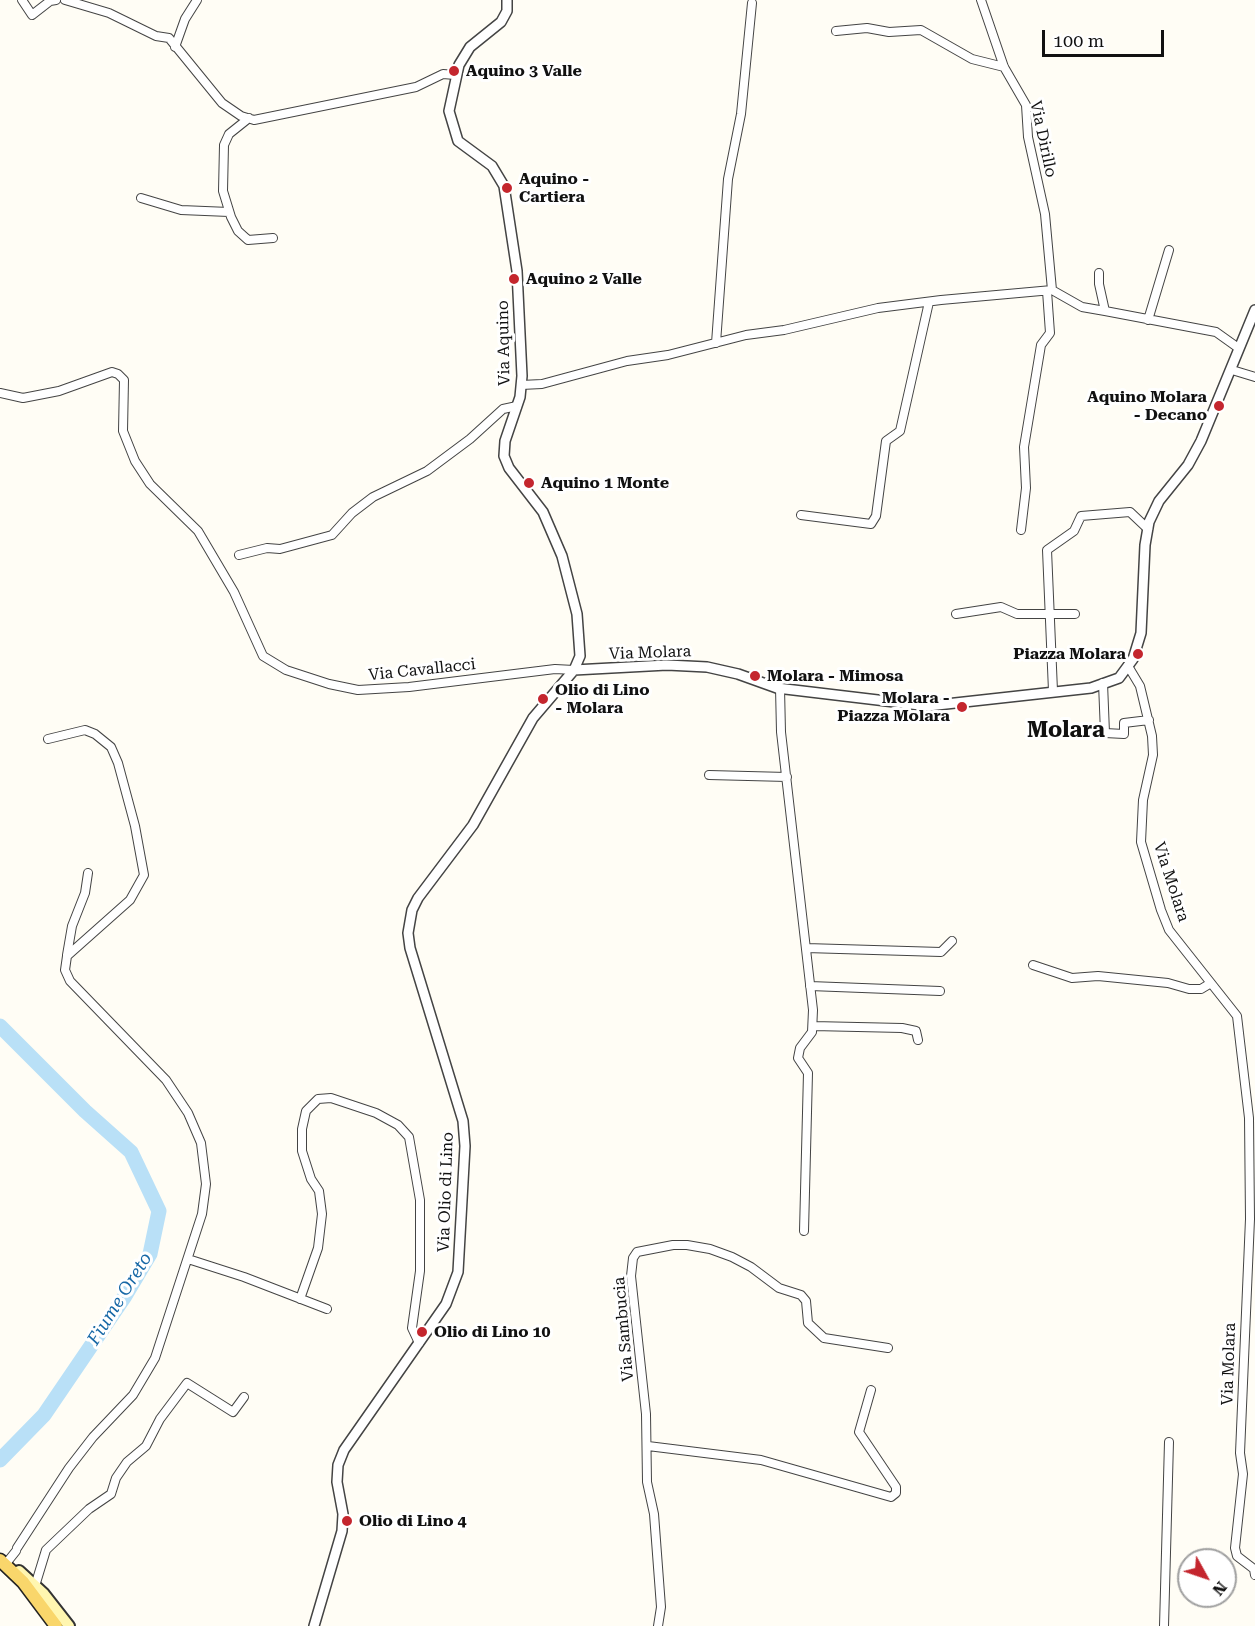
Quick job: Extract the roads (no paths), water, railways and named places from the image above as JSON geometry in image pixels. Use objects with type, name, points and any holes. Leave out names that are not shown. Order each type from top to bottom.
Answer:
[{"type":"main road","points":[[3,1560],[35,1586],[69,1626]]},
{"type":"main road","points":[[3,1560],[56,1626]]},
{"type":"street","points":[[22,0],[32,15],[50,1],[56,0]]},
{"type":"street","points":[[65,0],[109,13],[156,36],[169,38],[222,103],[249,118],[274,118],[416,87],[443,74],[455,75]]},
{"type":"street","points":[[176,47],[185,19],[197,0]]},
{"type":"street","name":"Via Aquino","points":[[507,0],[507,11],[501,22],[470,47],[455,75],[449,111],[454,133],[469,152],[492,166],[504,186],[517,271],[521,385],[517,406],[505,441],[504,456],[509,468],[543,513],[562,556],[573,595],[580,635],[580,656],[574,670]]},
{"type":"street","name":"Via Dirillo","points":[[981,0],[1004,67],[1026,105],[1028,137],[1045,214],[1050,333],[1041,345],[1024,447],[1026,488],[1021,530]]},
{"type":"street","points":[[716,343],[728,179],[741,114],[752,3]]},
{"type":"street","points":[[836,31],[867,28],[889,32],[921,30],[972,59],[1004,67]]},
{"type":"street","points":[[249,118],[229,134],[224,145],[223,190],[229,212],[238,231],[248,240],[273,238]]},
{"type":"street","points":[[141,198],[181,210],[229,212]]},
{"type":"street","points":[[1148,320],[1168,250]]},
{"type":"street","points":[[1099,273],[1105,311]]},
{"type":"street","points":[[521,385],[542,384],[638,358],[668,355],[878,308],[1049,290],[1082,307],[1216,332],[1238,347]]},
{"type":"street","points":[[801,515],[871,524],[876,516],[886,441],[900,431],[929,302]]},
{"type":"street","points":[[1128,666],[1141,633],[1148,529],[1159,501],[1188,465],[1201,441],[1255,310]]},
{"type":"street","points":[[1232,370],[1255,377]]},
{"type":"street","name":"Via Cavallacci","points":[[0,393],[22,398],[59,391],[111,372],[118,374],[124,380],[123,431],[135,461],[150,484],[198,531],[234,592],[263,656],[286,670],[329,684],[358,690],[409,687],[555,669],[574,670]]},
{"type":"street","points":[[239,555],[267,548],[280,549],[332,535],[352,513],[373,497],[427,471],[470,439],[503,409],[517,406]]},
{"type":"street","points":[[1053,691],[1047,550],[1074,531],[1081,516],[1130,512],[1148,529]]},
{"type":"street","points":[[956,614],[1001,607],[1017,614],[1075,614]]},
{"type":"street","name":"Via Molara","points":[[574,670],[667,665],[707,667],[780,688],[928,706],[1091,688],[1119,678],[1128,666],[1140,686],[1149,720],[1153,755],[1142,807],[1141,842],[1169,930],[1237,1016],[1249,1118],[1250,1219],[1240,1453],[1243,1474],[1235,1548],[1237,1556],[1254,1569],[1255,1575]]},
{"type":"street","name":"Via Olio di Lino","points":[[314,1626],[342,1531],[343,1514],[337,1482],[338,1465],[344,1450],[446,1304],[458,1272],[465,1146],[463,1121],[410,948],[410,916],[418,898],[473,825],[533,718],[574,670]]},
{"type":"street","points":[[1103,683],[1105,733],[1124,734],[1124,723],[1149,720]]},
{"type":"street","points":[[780,688],[778,704],[813,1026],[812,1032],[800,1048],[798,1058],[808,1073],[804,1231]]},
{"type":"street","points":[[48,739],[85,730],[95,734],[111,747],[118,763],[135,825],[144,875],[130,900],[67,956]]},
{"type":"street","points":[[709,775],[787,777]]},
{"type":"street","points":[[3,1560],[17,1549],[69,1468],[93,1437],[133,1395],[155,1358],[202,1214],[205,1194],[201,1143],[188,1113],[166,1080],[70,981],[65,970],[72,926],[85,893],[88,873]]},
{"type":"street","points":[[806,948],[941,952],[952,941]]},
{"type":"street","points":[[1033,965],[1072,978],[1098,976],[1168,983],[1189,989],[1201,989],[1211,983]]},
{"type":"street","points":[[810,986],[940,991]]},
{"type":"street","points":[[813,1026],[902,1028],[916,1031],[918,1040]]},
{"type":"street","points":[[300,1299],[318,1248],[322,1214],[319,1191],[311,1179],[302,1151],[302,1129],[306,1111],[318,1099],[331,1098],[376,1113],[398,1125],[409,1137],[420,1200],[420,1270],[412,1328],[418,1343]]},
{"type":"street","name":"Via Sambucia","points":[[658,1626],[661,1607],[654,1514],[647,1482],[648,1446],[631,1276],[633,1258],[637,1252],[673,1245],[687,1245],[732,1257],[751,1267],[779,1288],[801,1295],[806,1300],[808,1323],[824,1338],[888,1348]]},
{"type":"street","points":[[188,1259],[244,1276],[327,1309]]},
{"type":"street","points":[[35,1586],[46,1550],[89,1509],[111,1494],[116,1478],[127,1462],[146,1446],[160,1419],[187,1383],[233,1413],[244,1397]]},
{"type":"street","points":[[648,1446],[761,1460],[891,1497],[896,1493],[896,1487],[859,1432],[870,1390]]},
{"type":"street","points":[[1164,1626],[1169,1442]]},
{"type":"waterway","name":"Fiume Oreto","points":[[0,1026],[85,1111],[131,1152],[159,1211],[150,1254],[125,1296],[44,1415],[0,1460]]},
{"type":"place","name":"Aquino 3 Valle","points":[[454,71]]},
{"type":"place","name":"Aquino - Cartiera","points":[[507,188]]},
{"type":"place","name":"Aquino 2 Valle","points":[[514,279]]},
{"type":"place","name":"Aquino Molara - Decano","points":[[1219,406]]},
{"type":"place","name":"Aquino 1 Monte","points":[[529,483]]},
{"type":"place","name":"Piazza Molara","points":[[1138,654]]},
{"type":"place","name":"Molara - Mimosa","points":[[755,676]]},
{"type":"place","name":"Olio di Lino - Molara","points":[[543,699]]},
{"type":"place","name":"Molara - Piazza Molara","points":[[962,707]]},
{"type":"place","name":"Olio di Lino 10","points":[[422,1332]]},
{"type":"place","name":"Olio di Lino 4","points":[[347,1521]]},
{"type":"district","name":"Molara","points":[[1066,731]]}]
